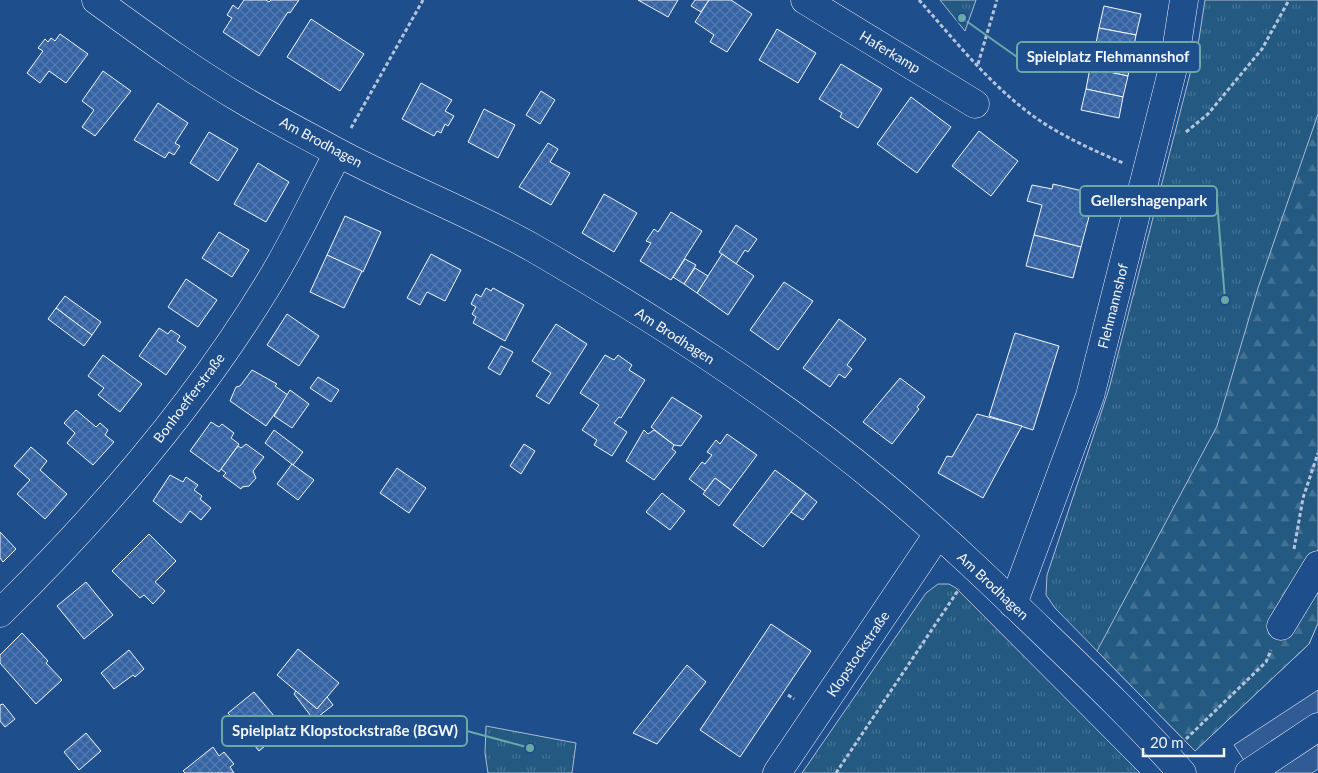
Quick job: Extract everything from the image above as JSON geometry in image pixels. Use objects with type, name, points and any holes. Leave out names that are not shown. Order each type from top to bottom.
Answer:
[{"type":"street","name":"Am Brodhagen","points":[[96,0],[176,57],[241,99],[338,153],[484,221],[587,280],[689,344],[814,430],[886,488],[938,534],[1108,694],[1182,773]]},
{"type":"street","name":"Haferkamp","points":[[805,0],[975,104]]},
{"type":"street","name":"Flehmannshof","points":[[1013,604],[1090,396],[1148,173],[1156,132],[1174,64],[1184,0]]},
{"type":"street","name":"Bonhoefferstraße","points":[[0,612],[86,524],[200,387],[270,282],[338,153]]},
{"type":"street","name":"Klopstockstraße","points":[[777,773],[938,534]]},
{"type":"street","points":[[1281,626],[1318,565]]},
{"type":"street","points":[[1249,773],[1318,727]]},
{"type":"path","points":[[338,153],[423,0]]},
{"type":"path","points":[[919,0],[978,65],[1019,105],[1080,145],[1148,173]]},
{"type":"path","points":[[978,65],[997,0]]},
{"type":"path","points":[[1156,132],[1176,136],[1192,129],[1208,114],[1262,49],[1289,0]]},
{"type":"path","points":[[836,773],[974,568]]},
{"type":"green space","points":[[940,0],[976,0],[965,31]]},
{"type":"green space","points":[[1205,0],[1318,0],[1318,623],[1309,644],[1195,751],[1055,608],[1046,595],[1047,575],[1109,389],[1199,39]]},
{"type":"green space","points":[[1318,114],[1318,623],[1309,644],[1195,751],[1097,651],[1217,426],[1258,288]]},
{"type":"green space","points":[[938,584],[949,584],[956,588],[1140,773],[802,773],[926,593]]},
{"type":"green space","points":[[486,726],[576,743],[572,773],[488,773],[485,753]]},
{"type":"shaded area","points":[[1318,690],[1318,769],[1312,773],[1252,773],[1234,745]]},
{"type":"building","points":[[244,0],[266,0],[269,2],[271,0],[299,0],[290,13],[288,12],[259,56],[223,32],[232,18],[227,15],[233,5],[238,9]]},
{"type":"building","points":[[638,0],[678,0],[668,17]]},
{"type":"building","points":[[695,0],[709,0],[701,12],[691,6]]},
{"type":"building","points":[[709,0],[731,0],[752,14],[727,52],[710,42],[714,35],[695,22]]},
{"type":"building","points":[[1104,6],[1141,14],[1136,35],[1099,28]]},
{"type":"building","points":[[311,19],[364,54],[340,91],[287,57]]},
{"type":"building","points":[[1099,28],[1136,35],[1132,56],[1095,48]]},
{"type":"building","points":[[777,29],[816,53],[798,83],[759,60]]},
{"type":"building","points":[[60,34],[88,54],[66,83],[49,71],[40,83],[27,73],[43,51],[38,48],[45,39],[48,42],[51,38],[55,41]]},
{"type":"building","points":[[1095,48],[1132,56],[1128,76],[1090,68]]},
{"type":"building","points":[[841,64],[882,89],[858,128],[840,117],[842,113],[819,99]]},
{"type":"building","points":[[1090,68],[1128,76],[1123,97],[1086,89]]},
{"type":"building","points":[[103,71],[131,91],[95,136],[82,127],[94,110],[82,101]]},
{"type":"building","points":[[421,83],[452,100],[445,111],[454,116],[448,126],[445,124],[441,133],[437,131],[434,136],[402,119]]},
{"type":"building","points":[[1086,89],[1123,97],[1119,118],[1081,110]]},
{"type":"building","points":[[541,91],[555,100],[540,124],[526,115]]},
{"type":"building","points":[[911,97],[951,127],[917,173],[877,144]]},
{"type":"building","points":[[158,103],[188,123],[175,143],[180,146],[174,155],[169,152],[165,158],[134,140]]},
{"type":"building","points":[[484,109],[515,125],[498,158],[468,142]]},
{"type":"building","points":[[979,131],[1018,161],[991,196],[952,166]]},
{"type":"building","points":[[209,132],[238,149],[218,181],[190,163]]},
{"type":"building","points":[[548,143],[558,149],[550,162],[570,173],[551,205],[519,187]]},
{"type":"building","points":[[258,163],[289,182],[266,222],[234,204]]},
{"type":"building","points":[[1053,184],[1095,194],[1081,247],[1034,235],[1042,205],[1027,201],[1032,185],[1052,189]]},
{"type":"building","points":[[604,194],[637,213],[614,252],[582,233]]},
{"type":"building","points":[[671,212],[702,231],[671,280],[640,261],[651,243],[646,241],[654,229],[658,232]]},
{"type":"building","points":[[345,216],[381,232],[363,272],[327,255]]},
{"type":"building","points":[[736,225],[757,239],[748,252],[745,250],[736,264],[719,252]]},
{"type":"building","points":[[219,232],[249,250],[232,277],[202,258]]},
{"type":"building","points":[[1034,235],[1081,247],[1073,278],[1026,266]]},
{"type":"building","points":[[431,254],[461,270],[445,301],[427,292],[420,305],[407,298]]},
{"type":"building","points":[[722,254],[754,276],[728,315],[697,293]]},
{"type":"building","points":[[327,255],[362,271],[344,308],[310,292]]},
{"type":"building","points":[[685,259],[696,265],[684,284],[673,277]]},
{"type":"building","points":[[695,268],[708,276],[697,293],[684,284]]},
{"type":"building","points":[[186,279],[217,300],[198,327],[168,307]]},
{"type":"building","points":[[784,282],[813,301],[778,350],[750,330]]},
{"type":"building","points":[[486,288],[491,291],[493,288],[524,305],[505,341],[473,323],[476,317],[472,314],[476,307],[471,304],[476,294],[481,297]]},
{"type":"building","points":[[65,296],[101,322],[92,335],[56,308]]},
{"type":"building","points":[[56,308],[92,335],[84,346],[48,319]]},
{"type":"building","points":[[287,314],[319,336],[299,366],[267,345]]},
{"type":"building","points":[[839,319],[866,339],[847,365],[852,369],[845,378],[839,374],[830,387],[803,368]]},
{"type":"building","points":[[556,324],[587,344],[549,404],[536,396],[551,373],[532,361]]},
{"type":"building","points":[[159,328],[168,334],[171,330],[180,336],[177,341],[186,347],[166,375],[139,356]]},
{"type":"building","points":[[1015,333],[1059,346],[1033,430],[989,416]]},
{"type":"building","points":[[501,346],[513,352],[500,375],[488,368]]},
{"type":"building","points":[[103,355],[142,384],[120,412],[98,395],[104,388],[88,376]]},
{"type":"building","points":[[605,355],[614,360],[618,355],[632,365],[629,370],[645,380],[621,418],[619,417],[614,423],[627,432],[612,456],[594,445],[597,440],[582,430],[599,405],[580,393]]},
{"type":"building","points":[[252,370],[277,384],[275,386],[288,395],[266,426],[230,401],[236,387],[240,386]]},
{"type":"building","points":[[318,377],[339,390],[331,402],[310,388]]},
{"type":"building","points":[[900,378],[925,397],[917,407],[919,409],[892,444],[863,422]]},
{"type":"building","points":[[290,390],[309,404],[292,428],[274,416]]},
{"type":"building","points":[[672,397],[702,416],[681,446],[674,445],[651,427]]},
{"type":"building","points":[[76,410],[96,427],[100,423],[108,430],[105,435],[114,442],[93,465],[67,443],[75,433],[64,423]]},
{"type":"building","points":[[977,414],[1022,426],[983,498],[938,473],[947,456],[952,457]]},
{"type":"building","points":[[211,422],[219,427],[222,424],[234,433],[231,438],[239,444],[219,472],[190,451]]},
{"type":"building","points":[[274,430],[303,452],[293,465],[265,443]]},
{"type":"building","points":[[644,430],[648,434],[654,430],[674,445],[672,449],[676,452],[654,480],[626,461]]},
{"type":"building","points":[[727,434],[757,455],[731,490],[715,478],[705,491],[689,479],[702,462],[705,464],[712,455],[707,452],[716,440],[720,444]]},
{"type":"building","points":[[246,444],[264,457],[253,471],[256,478],[249,486],[242,487],[241,489],[223,476],[226,473],[221,469],[238,446],[241,448]]},
{"type":"building","points":[[524,444],[535,451],[521,474],[510,466]]},
{"type":"building","points":[[31,447],[47,461],[40,470],[67,494],[45,519],[17,494],[30,480],[14,466]]},
{"type":"building","points":[[292,464],[314,480],[298,500],[277,484]]},
{"type":"building","points":[[397,468],[426,488],[409,513],[380,493]]},
{"type":"building","points":[[775,470],[806,493],[763,547],[733,525]]},
{"type":"building","points":[[170,475],[183,482],[186,477],[198,485],[194,490],[202,496],[200,499],[211,508],[201,520],[190,511],[181,523],[153,501]]},
{"type":"building","points":[[715,478],[731,490],[719,506],[703,494]]},
{"type":"building","points":[[662,493],[685,511],[670,530],[646,512]]},
{"type":"building","points":[[806,493],[817,502],[803,520],[791,512]]},
{"type":"building","points":[[0,532],[16,549],[3,562],[0,558]]},
{"type":"building","points":[[149,534],[176,561],[155,582],[165,591],[153,604],[144,595],[140,598],[112,571]]},
{"type":"building","points":[[86,582],[113,615],[84,639],[57,606]]},
{"type":"building","points":[[771,624],[811,651],[740,757],[700,730]]},
{"type":"building","points":[[22,633],[48,661],[46,663],[62,680],[36,704],[0,663],[0,655]]},
{"type":"building","points":[[298,649],[339,683],[317,709],[277,675]]},
{"type":"building","points":[[129,650],[144,669],[135,677],[133,675],[114,689],[101,673]]},
{"type":"building","points":[[687,665],[706,682],[657,744],[633,733]]},
{"type":"building","points":[[296,691],[317,709],[327,697],[333,705],[314,720],[294,694]]},
{"type":"building","points":[[254,692],[285,729],[259,751],[228,713]]},
{"type":"building","points":[[3,704],[15,719],[5,727],[0,721],[0,705]]},
{"type":"building","points":[[86,733],[101,751],[79,770],[64,752]]},
{"type":"building","points":[[213,747],[219,756],[224,752],[234,764],[230,767],[234,773],[185,773],[183,771]]},
{"type":"place","name":"Spielplatz Flehmannshof","points":[[962,18]]},
{"type":"place","name":"Gellershagenpark","points":[[1225,300]]},
{"type":"place","name":"Spielplatz Klopstockstraße (BGW)","points":[[530,748]]}]
